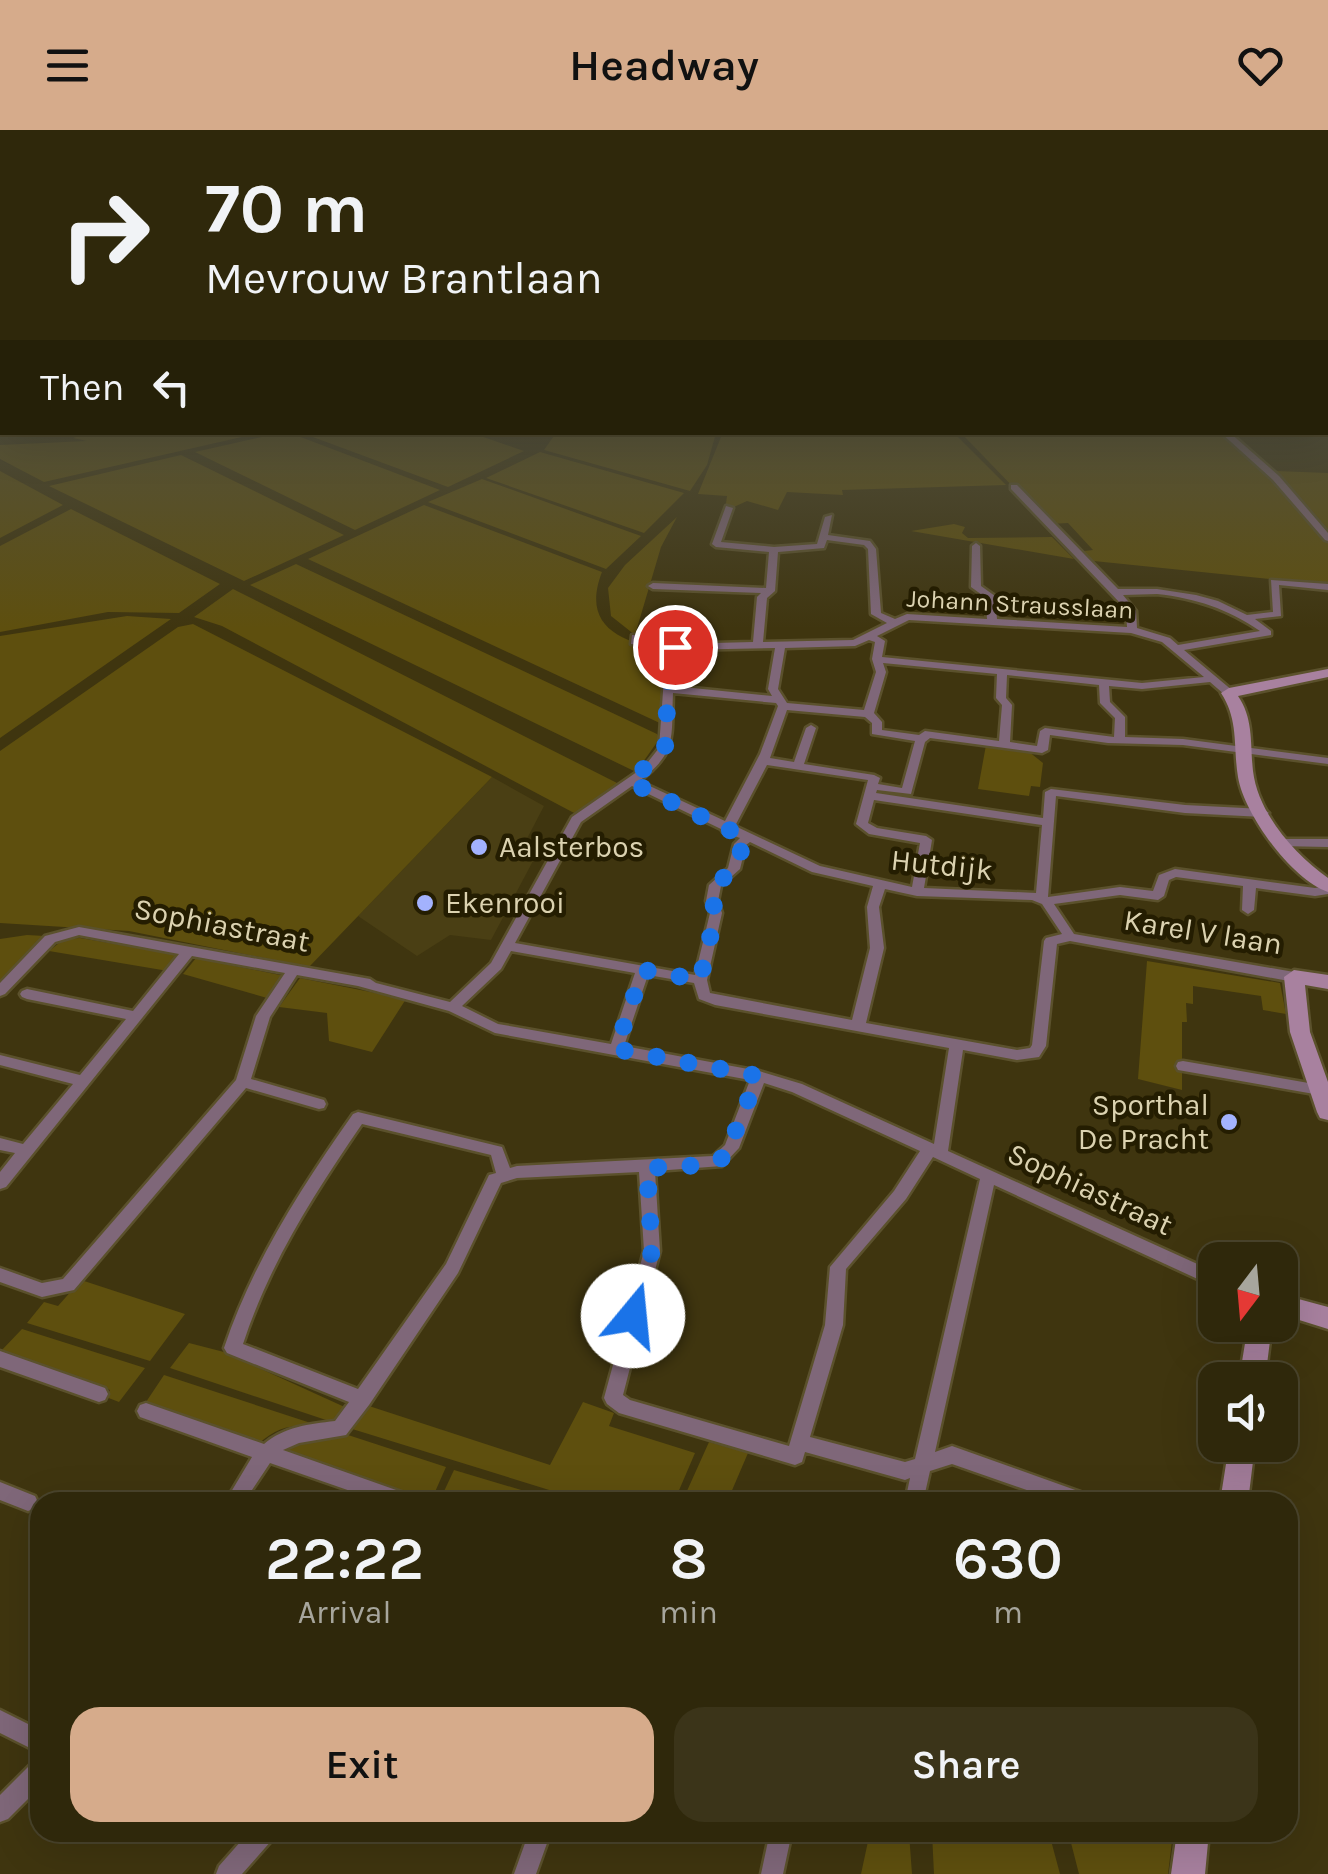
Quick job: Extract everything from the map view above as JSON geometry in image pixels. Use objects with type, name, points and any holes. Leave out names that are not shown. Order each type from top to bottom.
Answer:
[{"type":"street","points":[[1263,466],[1328,538]]},
{"type":"street","points":[[1014,487],[1116,592],[1131,611],[1132,630]]},
{"type":"street","points":[[729,508],[716,544],[774,550],[816,548],[824,537],[829,517]]},
{"type":"street","points":[[824,537],[867,543],[872,550],[876,614],[893,622]]},
{"type":"street","points":[[976,546],[976,587],[990,596],[992,620]]},
{"type":"street","points":[[758,644],[762,597],[770,591],[774,550]]},
{"type":"street","points":[[1250,618],[1278,614],[1274,582],[1328,588]]},
{"type":"street","points":[[652,586],[770,591]]},
{"type":"street","points":[[1116,592],[1170,591],[1250,618],[1268,632],[1177,648]]},
{"type":"street","name":"Johann Strausslaan","points":[[634,637],[634,642],[675,647],[855,643],[907,617],[1132,630],[1154,634],[1177,648],[1229,693]]},
{"type":"street","points":[[868,714],[882,672],[877,659],[880,641],[871,637]]},
{"type":"street","points":[[727,829],[766,760],[781,703],[773,689],[781,644]]},
{"type":"street","points":[[457,1004],[476,990],[508,946],[570,827],[630,782],[665,748],[670,651],[675,647]]},
{"type":"street","points":[[877,659],[1142,686],[1214,679]]},
{"type":"street","points":[[1002,671],[1000,698],[1007,705],[1004,745]]},
{"type":"street","points":[[1328,672],[1229,693],[1242,712],[1247,781],[1263,813],[1284,844],[1328,888]]},
{"type":"street","points":[[1104,683],[1104,704],[1120,716],[1120,740]]},
{"type":"street","points":[[668,689],[868,714],[877,722],[876,732],[921,738]]},
{"type":"street","points":[[798,766],[812,728]]},
{"type":"street","points":[[871,791],[907,792],[921,738],[926,734],[1042,750],[1046,731],[1244,749],[1328,761]]},
{"type":"street","points":[[766,760],[874,778],[862,824],[873,831],[926,840],[918,892]]},
{"type":"street","name":"Hutdijk","points":[[630,782],[816,869],[918,892],[1044,900],[1120,891],[1158,896],[1166,874],[1328,888]]},
{"type":"street","points":[[871,791],[1049,822]]},
{"type":"street","points":[[746,838],[734,869],[715,885],[712,900],[716,913],[700,980],[704,996],[1017,1054],[1034,1053],[1039,1046],[1051,941],[1070,936],[1044,900],[1051,792],[1185,810],[1263,813]]},
{"type":"street","points":[[1284,844],[1328,842]]},
{"type":"street","points":[[1248,910],[1250,882]]},
{"type":"street","points":[[858,1026],[877,948],[873,908],[880,884]]},
{"type":"street","name":"Sophiastraat","points":[[0,992],[42,946],[66,932],[86,931],[457,1004],[485,1025],[758,1076],[820,1097],[1198,1272]]},
{"type":"street","name":"Karel V laan","points":[[1070,936],[1328,982]]},
{"type":"street","points":[[508,946],[700,980]]},
{"type":"street","points":[[0,1182],[188,952]]},
{"type":"street","points":[[616,1049],[643,970]]},
{"type":"street","points":[[0,1275],[42,1290],[68,1285],[243,1082],[263,1016],[292,973]]},
{"type":"street","points":[[1294,977],[1300,1032],[1328,1112]]},
{"type":"street","points":[[27,994],[136,1016]]},
{"type":"street","points":[[797,1449],[834,1325],[838,1267],[935,1152],[957,1044]]},
{"type":"street","points":[[0,1060],[83,1081]]},
{"type":"street","points":[[1183,1066],[1320,1090]]},
{"type":"street","points":[[240,1492],[264,1452],[288,1434],[340,1429],[452,1268],[488,1187],[504,1175],[705,1165],[725,1157],[758,1076]]},
{"type":"street","points":[[243,1082],[318,1104]]},
{"type":"street","points":[[362,1400],[233,1348],[286,1231],[322,1170],[358,1118],[497,1151],[504,1175]]},
{"type":"street","points":[[0,1144],[26,1150]]},
{"type":"street","points":[[647,1168],[652,1251],[613,1398],[625,1407],[905,1471],[952,1455],[1057,1492]]},
{"type":"street","points":[[917,1492],[988,1178]]},
{"type":"street","points":[[1298,1309],[1328,1318]]},
{"type":"street","points":[[0,1359],[99,1394]]},
{"type":"street","points":[[146,1411],[378,1492]]},
{"type":"street","points":[[1235,1492],[1240,1462]]},
{"type":"street","points":[[0,1491],[28,1502]]},
{"type":"street","points":[[0,1721],[30,1737]]},
{"type":"street","points":[[0,1811],[30,1781]]},
{"type":"street","points":[[226,1874],[255,1842]]},
{"type":"street","points":[[525,1874],[536,1842]]},
{"type":"street","points":[[772,1874],[779,1842]]},
{"type":"street","points":[[1188,1874],[1192,1842]]},
{"type":"shaded area","points":[[14,466],[113,466],[44,482]]},
{"type":"shaded area","points":[[133,466],[204,466],[344,535],[244,581],[49,486]]},
{"type":"shaded area","points":[[225,466],[378,466],[440,490],[355,530]]},
{"type":"shaded area","points":[[392,466],[492,466],[448,487]]},
{"type":"shaded area","points":[[510,466],[591,466],[684,493],[644,533],[486,478]]},
{"type":"shaded area","points":[[602,466],[706,466],[690,491]]},
{"type":"shaded area","points":[[709,466],[987,466],[1006,485],[842,490],[843,495],[787,492],[778,510],[747,501],[725,511],[727,496],[698,494]]},
{"type":"shaded area","points":[[993,466],[1257,466],[1328,541],[1328,585],[1084,560],[1076,552],[1093,550],[1068,523],[1049,524]]},
{"type":"shaded area","points":[[0,471],[63,505],[0,538]]},
{"type":"shaded area","points":[[1275,471],[1328,473],[1328,532],[1282,478]]},
{"type":"shaded area","points":[[482,479],[641,536],[606,569],[428,502]]},
{"type":"shaded area","points":[[424,505],[602,572],[597,606],[609,628],[634,642],[667,650],[664,725],[308,559]]},
{"type":"shaded area","points":[[71,509],[220,584],[179,613],[108,612],[0,632],[0,546]]},
{"type":"shaded area","points":[[677,517],[661,547],[635,635],[611,616],[608,588],[625,565]]},
{"type":"shaded area","points":[[954,524],[965,527],[962,533],[968,538],[1052,537],[1074,559],[911,531]]},
{"type":"shaded area","points":[[296,564],[660,738],[636,772],[250,585]]},
{"type":"shaded area","points":[[233,589],[621,785],[576,814],[222,626],[194,617]]},
{"type":"shaded area","points":[[127,616],[171,619],[0,738],[0,636]]},
{"type":"shaded area","points":[[193,624],[492,777],[309,967],[129,931],[0,923],[0,751],[178,627]]},
{"type":"shaded area","points":[[986,745],[1028,751],[1043,763],[1040,787],[1031,786],[1029,796],[978,789]]},
{"type":"shaded area","points":[[492,777],[544,806],[520,852],[533,861],[491,940],[450,935],[417,956],[358,916]]},
{"type":"shaded area","points":[[45,936],[0,983],[0,939]]},
{"type":"shaded area","points":[[80,938],[181,955],[168,971],[49,951],[64,939]]},
{"type":"shaded area","points":[[196,958],[285,976],[267,998],[183,974]]},
{"type":"shaded area","points":[[1147,961],[1280,983],[1286,1014],[1263,1010],[1261,996],[1193,986],[1193,1004],[1186,1003],[1187,1022],[1182,1022],[1182,1090],[1138,1079]]},
{"type":"shaded area","points":[[300,978],[406,999],[372,1052],[329,1041],[327,1013],[279,1007]]},
{"type":"shaded area","points":[[81,1280],[185,1314],[150,1361],[27,1323],[44,1302],[58,1306]]},
{"type":"shaded area","points":[[22,1329],[145,1368],[119,1402],[106,1397],[110,1390],[1,1351]]},
{"type":"shaded area","points":[[189,1343],[224,1352],[349,1409],[332,1422],[170,1368]]},
{"type":"shaded area","points":[[164,1375],[323,1427],[288,1427],[258,1444],[144,1405]]},
{"type":"shaded area","points":[[583,1402],[614,1413],[609,1426],[695,1453],[678,1492],[556,1492],[349,1428],[369,1406],[550,1465]]},
{"type":"shaded area","points":[[345,1434],[446,1467],[435,1492],[405,1492],[275,1448]]},
{"type":"shaded area","points":[[709,1442],[748,1453],[731,1492],[686,1492]]},
{"type":"shaded area","points":[[454,1470],[528,1492],[444,1492]]},
{"type":"shaded area","points":[[868,1842],[910,1842],[912,1874],[861,1874]]},
{"type":"shaded area","points":[[932,1842],[1051,1842],[1060,1874],[934,1874]]},
{"type":"shaded area","points":[[1071,1842],[1172,1842],[1168,1874],[1079,1874]]},
{"type":"place","name":"Aalsterbos","points":[[479,847]]},
{"type":"place","name":"Ekenrooi","points":[[425,903]]},
{"type":"place","name":"Sporthal De Pracht","points":[[1229,1122]]},
{"type":"route","points":[[633,1316],[652,1251],[647,1168],[705,1165],[725,1157],[758,1076],[616,1049],[643,970],[700,980],[716,913],[712,900],[715,885],[734,869],[740,844],[746,838],[630,782],[658,759],[665,748],[670,651],[675,647]]}]
